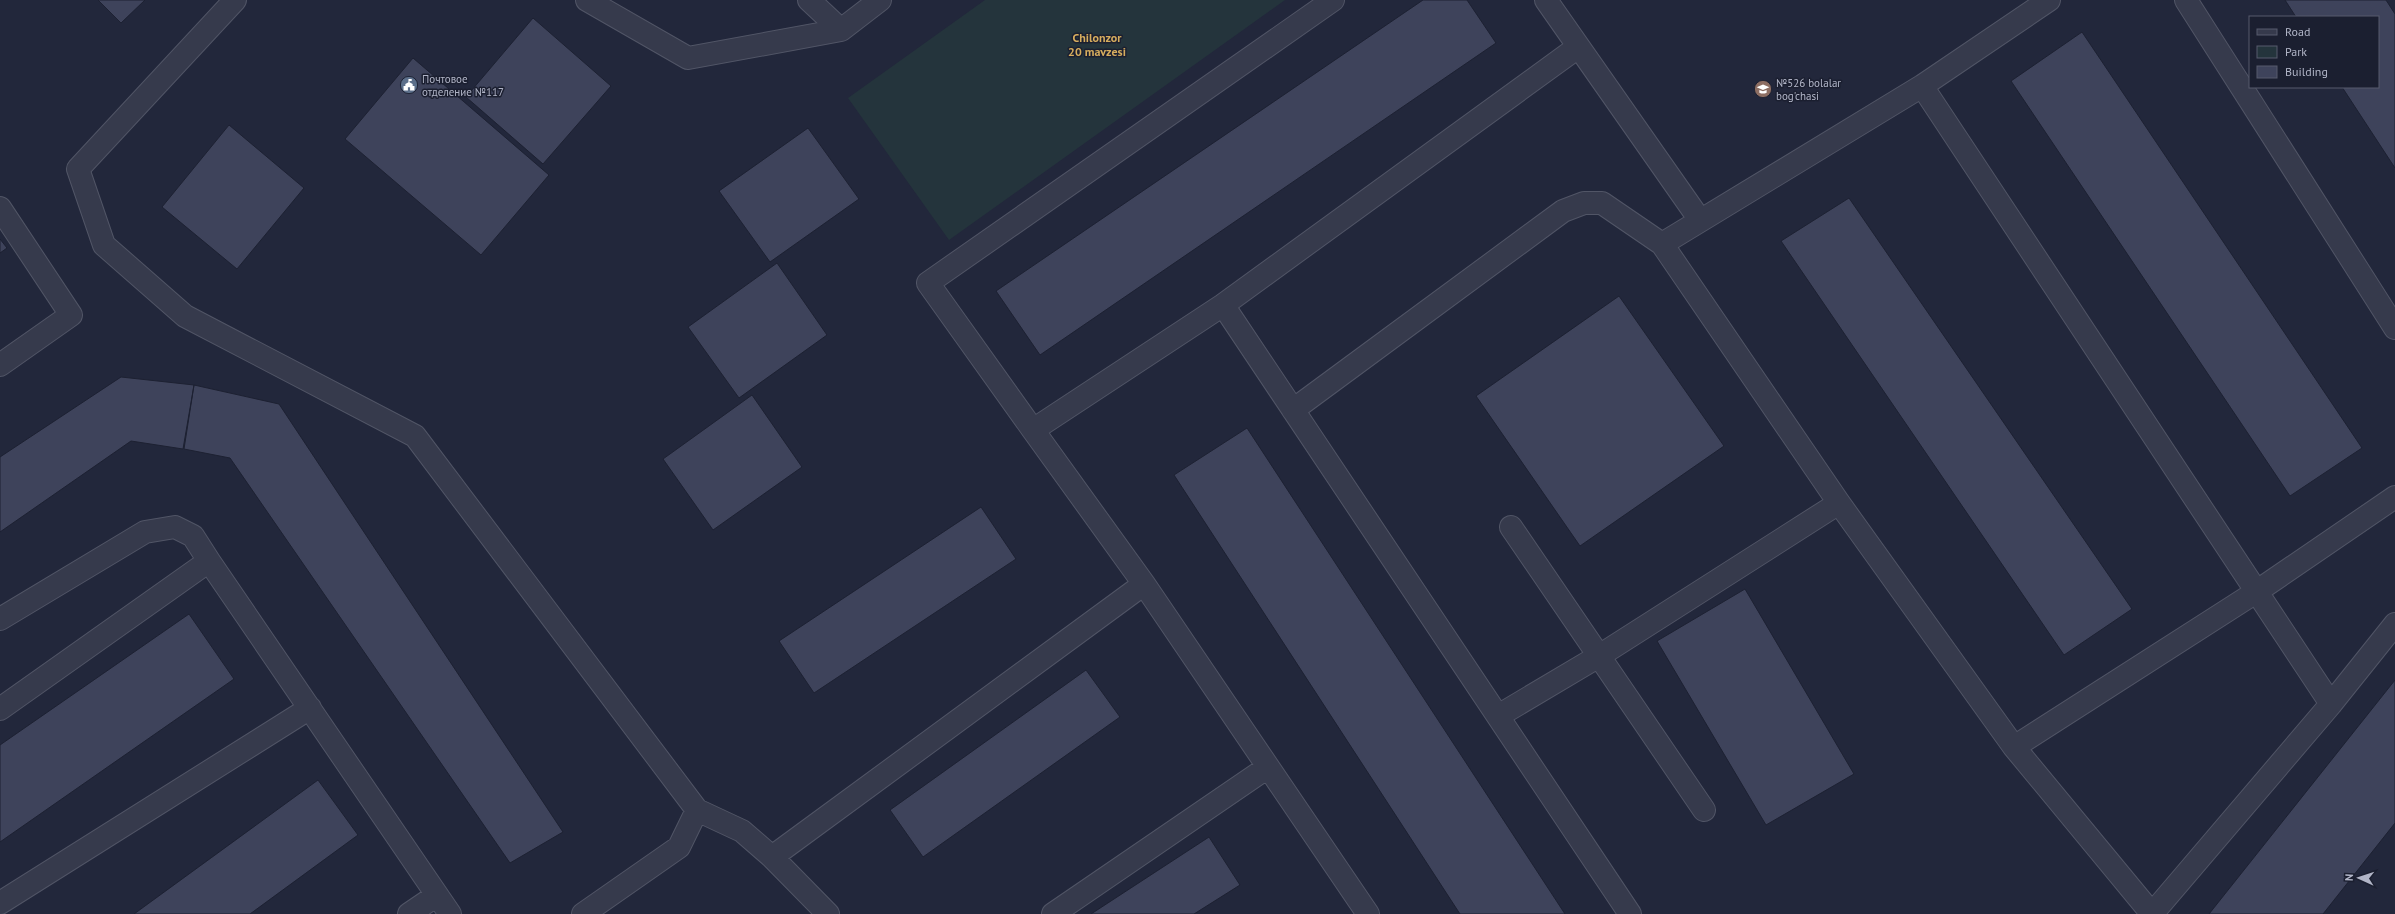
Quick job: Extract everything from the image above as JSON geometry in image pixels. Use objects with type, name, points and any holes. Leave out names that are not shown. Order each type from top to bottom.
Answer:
[{"type":"lane","points":[[235,0],[78,169],[104,245],[185,316],[414,436],[697,810],[742,831],[772,857],[828,914]]},
{"type":"lane","points":[[587,0],[688,58],[841,30],[880,0]]},
{"type":"lane","points":[[809,0],[841,30]]},
{"type":"lane","points":[[1334,0],[928,283],[1144,584],[1368,914]]},
{"type":"lane","points":[[1546,0],[1700,220]]},
{"type":"lane","points":[[1662,244],[1922,86],[2049,0]]},
{"type":"lane","points":[[2186,0],[2395,328]]},
{"type":"lane","points":[[1033,430],[1223,305],[1578,47]]},
{"type":"lane","points":[[1922,86],[2331,704]]},
{"type":"lane","points":[[1293,410],[1563,211],[1584,203],[1602,203],[1662,244],[1839,504],[2014,747],[2152,914],[2331,704],[2395,624]]},
{"type":"lane","points":[[0,208],[71,315],[0,366]]},
{"type":"lane","points":[[1223,305],[1630,914]]},
{"type":"lane","points":[[2014,747],[2256,592],[2395,497]]},
{"type":"lane","points":[[1498,716],[1599,656],[1839,504]]},
{"type":"lane","points":[[0,619],[145,532],[175,527],[193,536],[450,914]]},
{"type":"lane","points":[[1511,527],[1704,810]]},
{"type":"lane","points":[[0,709],[209,561]]},
{"type":"lane","points":[[772,857],[1144,584]]},
{"type":"lane","points":[[0,903],[310,708]]},
{"type":"lane","points":[[1053,914],[1268,767]]},
{"type":"lane","points":[[583,914],[679,848],[697,810]]},
{"type":"lane","points":[[409,914],[437,895]]},
{"type":"green space","points":[[985,0],[1285,0],[949,240],[848,98]]},
{"type":"building","points":[[98,0],[145,0],[121,23]]},
{"type":"building","points":[[1423,0],[1467,0],[1496,43],[1040,355],[996,291]]},
{"type":"building","points":[[2285,0],[2386,0],[2395,14],[2395,168],[2343,88],[2379,88],[2379,16],[2295,16]]},
{"type":"building","points":[[533,18],[611,86],[543,164],[466,97]]},
{"type":"building","points":[[2082,32],[2362,448],[2290,496],[2011,81]]},
{"type":"building","points":[[413,58],[549,175],[481,255],[345,139]]},
{"type":"building","points":[[229,125],[304,188],[237,269],[162,207]]},
{"type":"building","points":[[808,128],[859,199],[770,262],[719,191]]},
{"type":"building","points":[[1849,198],[2132,609],[2064,655],[1781,241]]},
{"type":"building","points":[[0,239],[7,248],[0,253]]},
{"type":"building","points":[[777,263],[827,335],[739,398],[688,327]]},
{"type":"building","points":[[1619,296],[1724,446],[1580,546],[1476,396]]},
{"type":"building","points":[[121,377],[194,385],[183,449],[131,441],[0,532],[0,457]]},
{"type":"building","points":[[194,385],[279,404],[563,832],[510,863],[230,458],[184,449]]},
{"type":"building","points":[[752,395],[802,467],[713,530],[663,459]]},
{"type":"building","points":[[1247,428],[1565,914],[1460,914],[1174,475]]},
{"type":"building","points":[[981,507],[1016,559],[814,693],[779,641]]},
{"type":"building","points":[[1745,589],[1854,774],[1766,825],[1657,641]]},
{"type":"building","points":[[189,614],[234,679],[0,842],[0,745]]},
{"type":"building","points":[[1086,670],[1120,717],[923,857],[890,810]]},
{"type":"building","points":[[2395,680],[2395,823],[2323,914],[2209,914]]},
{"type":"building","points":[[318,780],[358,835],[250,914],[134,914]]},
{"type":"building","points":[[1209,837],[1240,885],[1194,914],[1091,914]]},
{"type":"place","name":"Почтовое отделение №117","points":[[409,85]]},
{"type":"place","name":"№526 bolalar bog'chasi","points":[[1763,89]]},
{"type":"district","name":"Chilonzor 20 mavzesi","points":[[1097,45]]}]
